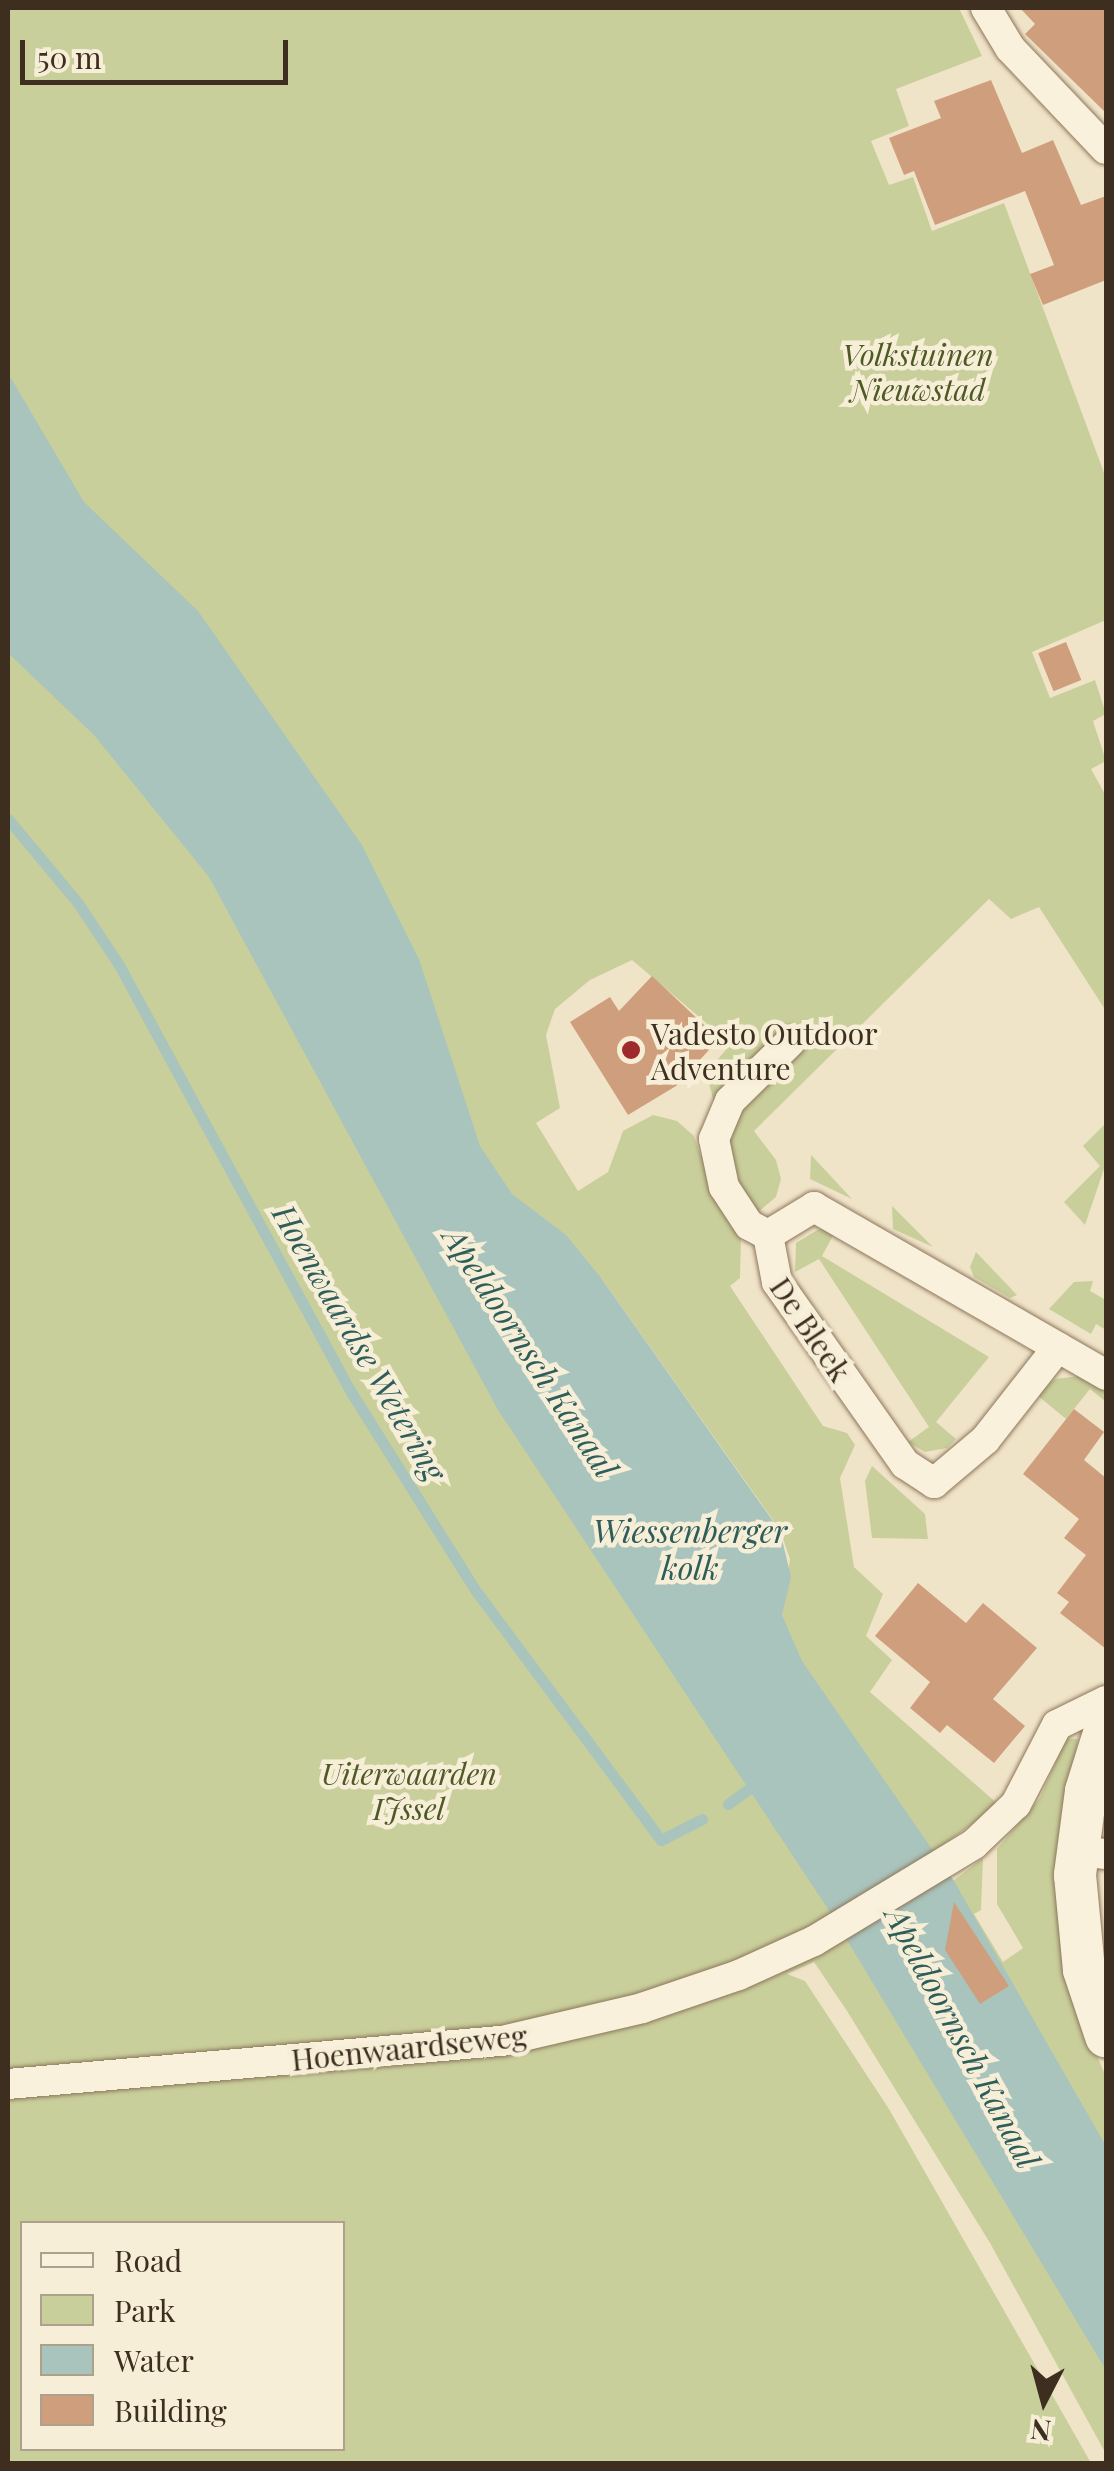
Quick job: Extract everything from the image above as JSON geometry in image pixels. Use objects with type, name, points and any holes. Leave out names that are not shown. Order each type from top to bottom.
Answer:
[{"type":"main road","points":[[1106,1728],[1088,1782],[1092,1852],[1082,1956],[1106,2036]]},
{"type":"street","points":[[986,8],[1010,48],[1106,150]]},
{"type":"street","points":[[768,1235],[749,1225],[724,1187],[715,1170],[714,1139],[730,1102],[790,1042]]},
{"type":"street","name":"De Bleek","points":[[1058,1347],[985,1440],[934,1483],[906,1464],[777,1282],[768,1235],[814,1207],[1106,1374]]},
{"type":"street","name":"Hoenwaardseweg","points":[[8,2084],[506,2040],[642,2008],[806,1945],[958,1855],[1016,1804],[1057,1725],[1106,1701]]},
{"type":"green space","name":"Uiterwaarden IJssel","points":[[8,8],[959,8],[982,56],[896,89],[909,126],[871,141],[889,185],[913,177],[932,231],[1004,203],[1106,478],[1106,620],[1032,652],[1050,698],[1095,680],[1106,714],[1093,721],[1106,761],[1091,769],[1106,796],[1106,1011],[1039,907],[1011,919],[989,899],[754,1131],[776,1160],[781,1179],[776,1197],[758,1212],[740,1197],[706,1073],[731,1044],[632,960],[590,980],[555,1009],[546,1035],[560,1108],[536,1123],[578,1191],[608,1172],[623,1131],[653,1115],[677,1121],[694,1136],[712,1188],[741,1238],[740,1278],[730,1286],[823,1426],[847,1433],[855,1445],[840,1478],[854,1567],[883,1594],[866,1636],[892,1660],[870,1692],[999,1805],[933,1852],[953,1881],[983,1858],[981,1910],[974,1914],[1003,1962],[1023,1948],[997,1904],[997,1849],[1040,1798],[1066,1739],[1078,1739],[1058,1852],[1085,2030],[1106,2076],[1106,2454],[990,2243],[847,2011],[814,1962],[787,1974],[805,1981],[889,2109],[1091,2463],[8,2464]],"holes":[[[601,1278],[780,1530],[790,1559],[782,1615],[789,1637]]]},
{"type":"green space","points":[[1106,1123],[1106,1163],[1085,1225],[1064,1202],[1100,1166],[1083,1146]]},
{"type":"green space","points":[[811,1155],[814,1158],[852,1199],[810,1179]]},
{"type":"green space","points":[[892,1206],[933,1247],[893,1229]]},
{"type":"green space","points":[[819,1229],[835,1232],[822,1256],[989,1357],[936,1422],[956,1439],[947,1448],[925,1452],[908,1442],[929,1427],[819,1259],[795,1272],[796,1243]]},
{"type":"green space","points":[[976,1252],[1017,1295],[1010,1298],[974,1277],[970,1267]]},
{"type":"green space","points":[[1093,1281],[1090,1291],[1106,1300],[1106,1330],[1096,1324],[1091,1334],[1049,1309],[1074,1282]]},
{"type":"green space","points":[[1080,1376],[1106,1389],[1106,1402],[1090,1389],[1066,1419],[1037,1395],[1055,1379]]},
{"type":"green space","points":[[872,1466],[925,1514],[928,1539],[872,1538],[865,1481]]},
{"type":"water","name":"Wiessenberger kolk","points":[[8,373],[84,502],[198,611],[362,845],[419,959],[480,1146],[512,1194],[566,1235],[601,1278],[780,1531],[791,1577],[782,1615],[802,1661],[954,1881],[1106,2146],[1106,2370],[830,1912],[498,1410],[209,877],[94,735],[8,653]]},
{"type":"building","points":[[1020,8],[1106,8],[1106,113],[1025,34],[1035,24]]},
{"type":"building","points":[[991,80],[1022,153],[1053,140],[1081,205],[1106,196],[1106,280],[1043,305],[1030,274],[1054,265],[1025,191],[935,225],[914,171],[904,175],[889,138],[941,118],[934,101]]},
{"type":"building","points":[[1066,642],[1081,680],[1054,691],[1038,653]]},
{"type":"building","points":[[652,976],[719,1039],[676,1086],[628,1115],[570,1022],[610,997],[619,1011]]},
{"type":"building","points":[[1074,1409],[1104,1432],[1084,1460],[1106,1478],[1106,1649],[1060,1613],[1069,1602],[1057,1593],[1086,1555],[1064,1538],[1079,1519],[1023,1474]]},
{"type":"building","points":[[918,1583],[966,1623],[983,1603],[1037,1648],[993,1699],[1025,1726],[994,1763],[947,1725],[940,1733],[910,1708],[930,1682],[875,1636]]},
{"type":"building","points":[[954,1902],[1009,1986],[980,2004],[945,1950]]},
{"type":"waterway","name":"Hoenwaardse Wetering","points":[[8,819],[78,903],[119,965],[351,1392],[476,1591],[661,1840],[702,1819]]},
{"type":"waterway","name":"Hoenwaardse Wetering","points":[[728,1804],[761,1780]]},
{"type":"place","name":"Vadesto Outdoor Adventure","points":[[631,1050]]},
{"type":"park label","name":"Volkstuinen Nieuwstad","points":[[918,371]]},
{"type":"water label","name":"Apeldoornsch Kanaal","points":[[531,1352]]},
{"type":"water label","name":"Apeldoornsch Kanaal","points":[[963,2037]]}]
